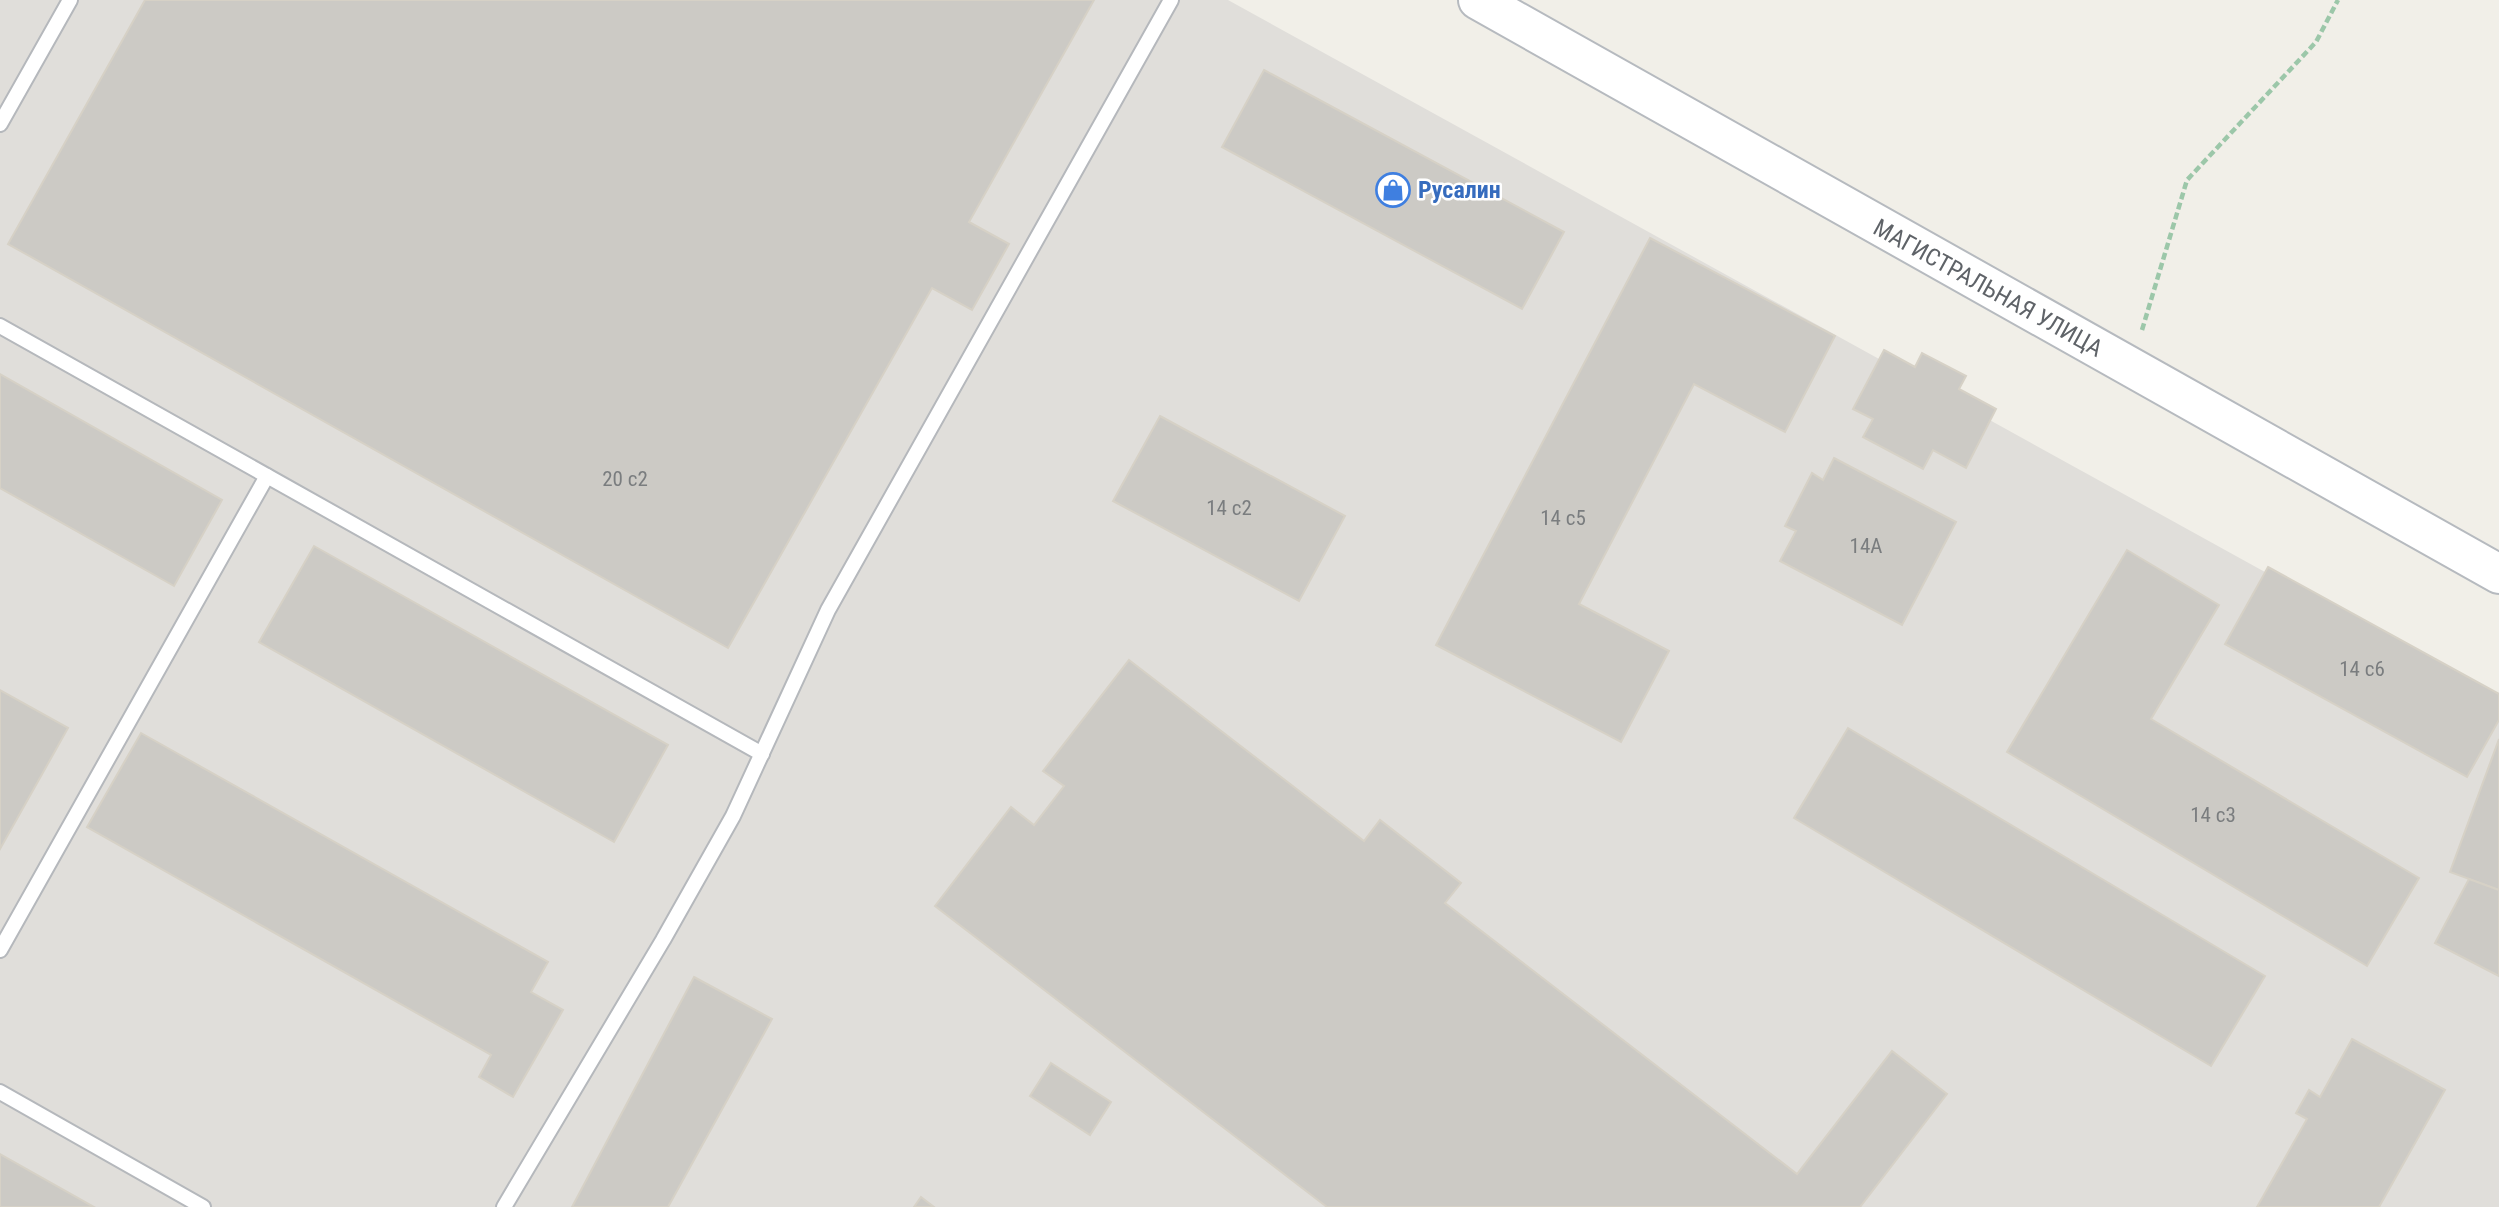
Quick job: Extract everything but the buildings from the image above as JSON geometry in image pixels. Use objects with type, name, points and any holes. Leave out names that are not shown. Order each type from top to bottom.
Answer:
[{"type":"main road","name":"МАГИСТРАЛЬНАЯ УЛИЦА","points":[[1478,0],[2499,574]]},
{"type":"lane","points":[[0,124],[70,0]]},
{"type":"lane","points":[[504,1207],[733,816],[828,610],[1171,0]]},
{"type":"lane","points":[[0,326],[762,754]]},
{"type":"lane","points":[[0,950],[267,476]]},
{"type":"lane","points":[[0,1092],[203,1207]]},
{"type":"path","points":[[2131,368],[2187,180],[2316,42],[2337,0]]},
{"type":"shaded area","points":[[0,0],[1228,0],[2499,701],[2499,1207],[0,1207]]},
{"type":"place","name":"Русалин","points":[[1393,190]]}]
